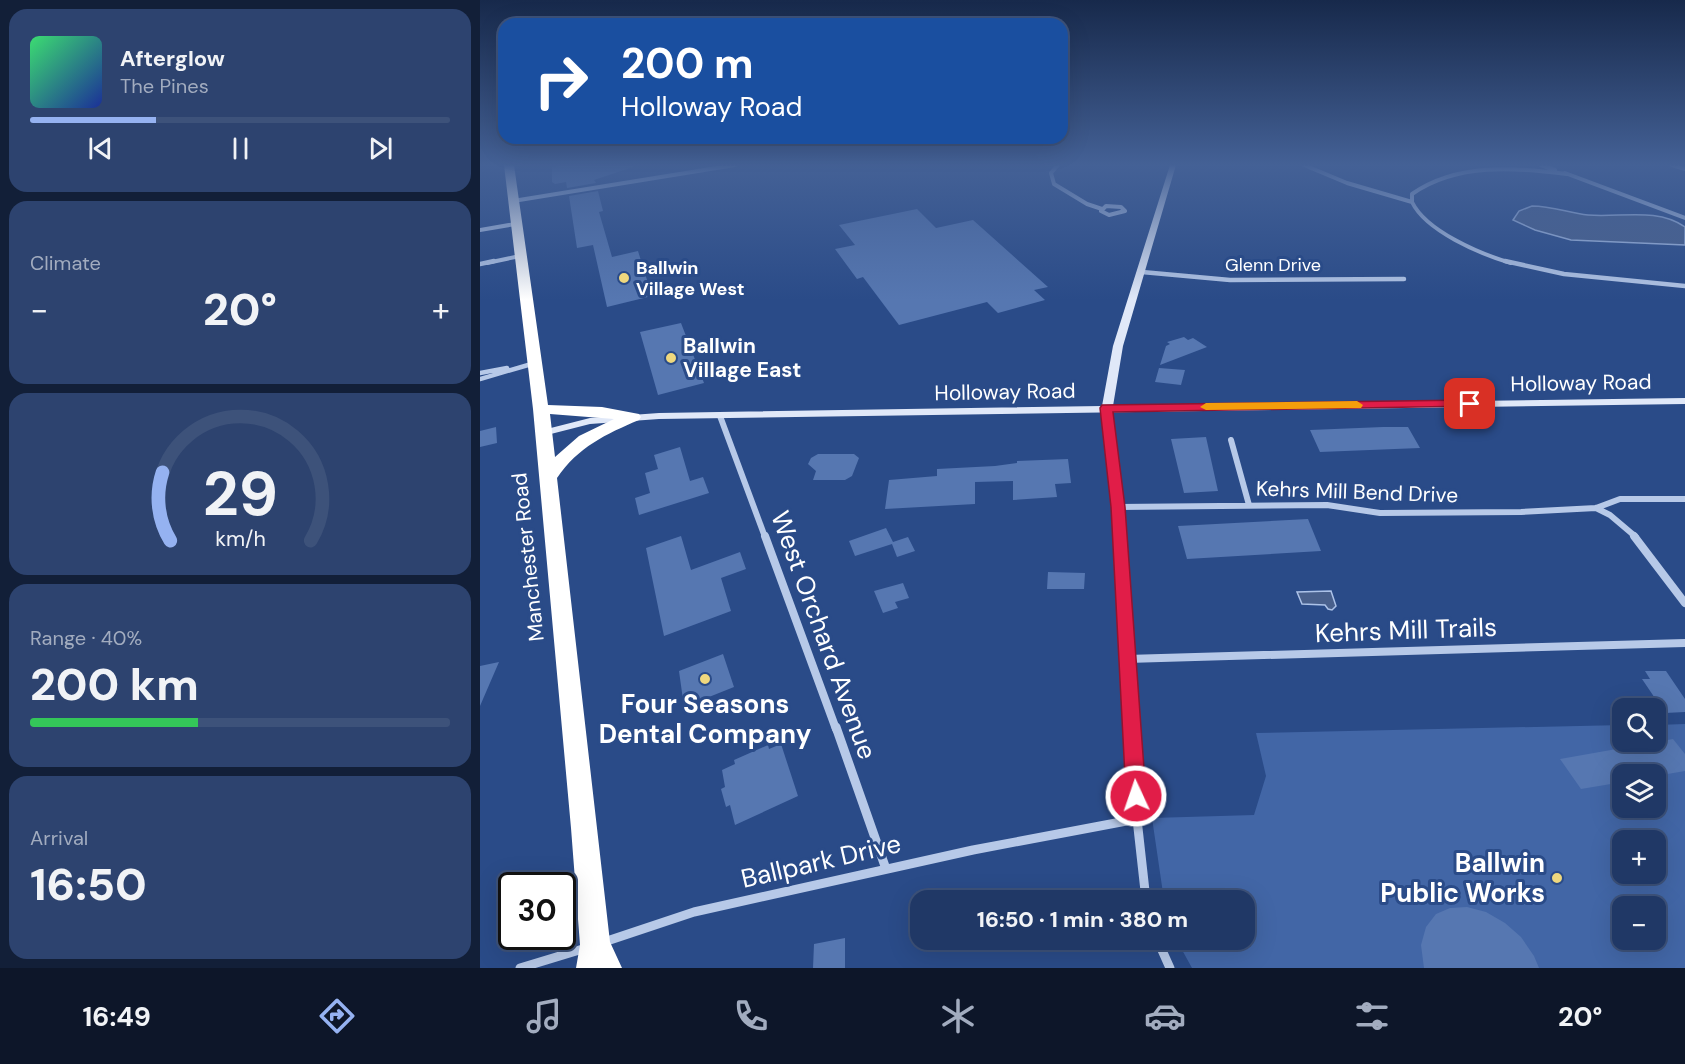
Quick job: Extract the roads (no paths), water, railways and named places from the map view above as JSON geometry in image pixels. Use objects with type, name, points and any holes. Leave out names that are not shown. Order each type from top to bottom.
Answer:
[{"type":"highway","name":"Manchester Road","points":[[513,210],[541,409],[598,960]]},
{"type":"highway","points":[[541,409],[602,412],[633,417]]},
{"type":"highway","points":[[548,478],[559,461],[579,441],[633,417]]},
{"type":"street","points":[[1102,210],[1111,215],[1122,214],[1124,210]]},
{"type":"street","points":[[1145,890],[1137,819],[1118,507],[1107,408],[1118,346],[1160,210]]},
{"type":"street","points":[[1416,210],[1432,226],[1462,243],[1509,263],[1580,278],[1685,286]]},
{"type":"street","points":[[1664,210],[1685,218]]},
{"type":"street","points":[[480,230],[515,224]]},
{"type":"street","points":[[480,264],[520,256]]},
{"type":"street","name":"Glenn Drive","points":[[1142,272],[1230,280],[1404,279]]},
{"type":"street","points":[[480,379],[535,363]]},
{"type":"street","points":[[480,373],[499,368],[511,369]]},
{"type":"street","name":"Holloway Road","points":[[543,434],[590,421],[633,417],[1685,401]]},
{"type":"street","name":"West Orchard Avenue","points":[[720,416],[879,844],[886,869]]},
{"type":"street","points":[[1231,440],[1249,505]]},
{"type":"street","name":"Kehrs Mill Bend Drive","points":[[1118,507],[1328,505],[1380,513],[1521,512],[1596,508],[1620,499],[1685,499]]},
{"type":"street","points":[[1596,508],[1610,513],[1630,531],[1685,603]]},
{"type":"street","name":"Kehrs Mill Trails","points":[[1127,659],[1685,643]]},
{"type":"street","name":"Ballpark Drive","points":[[520,968],[598,960],[694,912],[886,869],[1112,822],[1137,819]]},
{"type":"street","points":[[1162,950],[1170,968]]},
{"type":"place","name":"Ballwin Village West","points":[[624,278]]},
{"type":"place","name":"Ballwin Village East","points":[[671,358]]},
{"type":"place","name":"Four Seasons Dental Company","points":[[705,679]]},
{"type":"place","name":"Ballwin Public Works","points":[[1557,878]]}]
